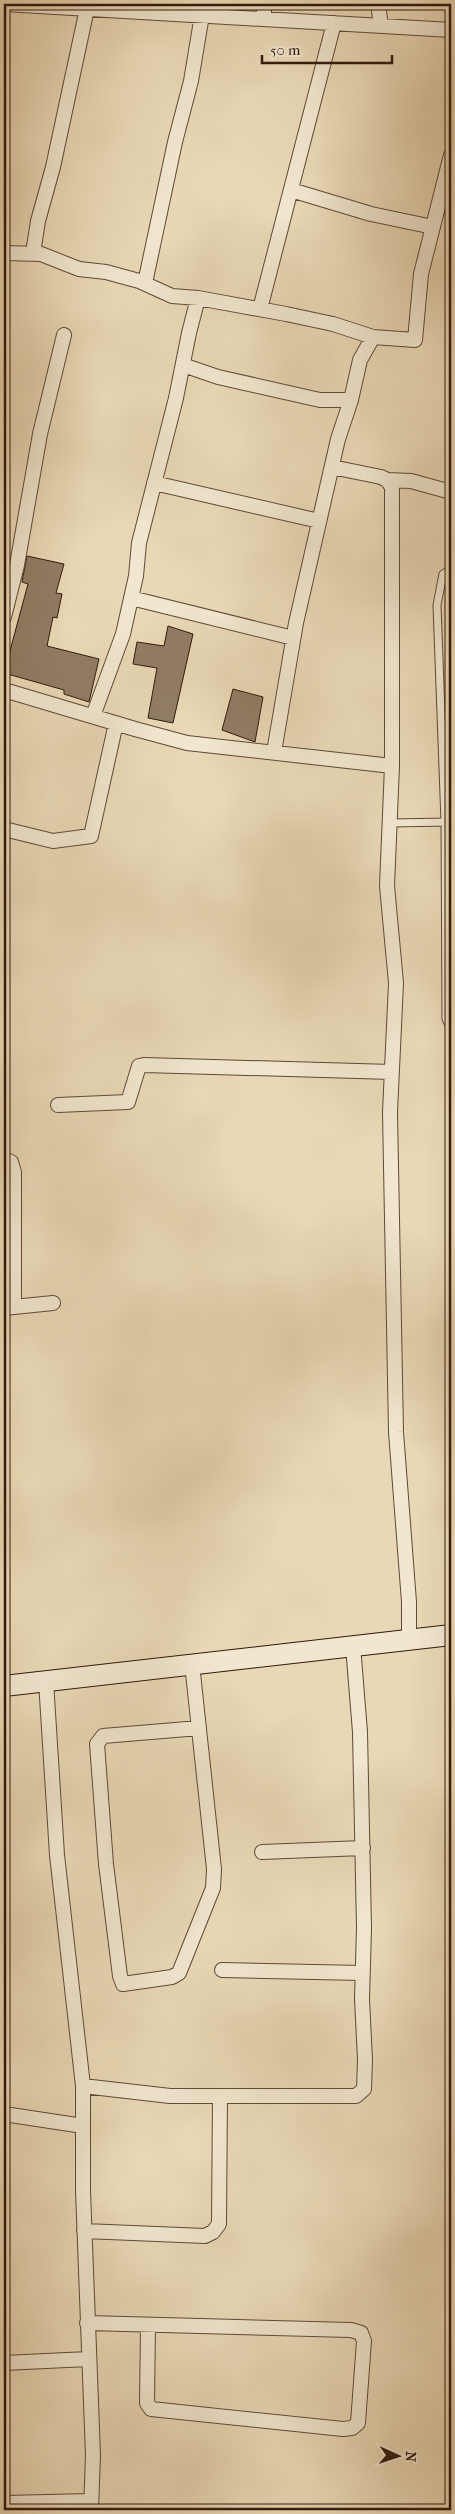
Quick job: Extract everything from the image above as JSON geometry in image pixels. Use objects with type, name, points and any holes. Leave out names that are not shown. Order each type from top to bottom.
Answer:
[{"type":"street","points":[[4,4],[88,6],[451,30]]},
{"type":"street","points":[[264,4],[264,19]]},
{"type":"street","points":[[378,4],[381,26]]},
{"type":"street","points":[[33,253],[38,221],[53,167],[88,6]]},
{"type":"street","points":[[145,283],[175,142],[191,81],[202,15]]},
{"type":"street","points":[[260,309],[334,23]]},
{"type":"street","points":[[4,253],[40,254],[79,269],[106,272],[145,283],[172,296],[198,298],[260,309],[333,324],[374,337],[415,340],[421,274],[451,154]]},
{"type":"street","points":[[291,190],[371,214],[433,227]]},
{"type":"street","points":[[93,716],[123,634],[131,598],[139,543],[183,365],[188,333],[198,298]]},
{"type":"street","points":[[4,617],[17,565],[40,434],[64,335]]},
{"type":"street","points":[[274,752],[293,638],[338,439],[351,400],[360,360],[374,337]]},
{"type":"street","points":[[183,365],[218,377],[320,400],[351,400]]},
{"type":"street","points":[[332,467],[381,477],[392,486],[392,766],[387,886],[396,983],[390,1112],[396,1432],[409,1602],[409,1640]]},
{"type":"street","points":[[387,480],[411,480],[451,492]]},
{"type":"street","points":[[154,483],[319,521]]},
{"type":"street","points":[[131,598],[293,638]]},
{"type":"street","points":[[4,690],[187,743],[274,752],[339,762],[392,766]]},
{"type":"street","points":[[4,829],[54,841],[91,836],[116,723]]},
{"type":"street","points":[[58,1105],[128,1102],[135,1072],[139,1066],[144,1065],[392,1072]]},
{"type":"street","points":[[4,1159],[11,1162],[14,1172],[9,1308],[53,1303]]},
{"type":"street","points":[[4,1686],[451,1635]]},
{"type":"street","points":[[83,2086],[170,2096],[356,2096],[361,2094],[364,2089],[365,2060],[362,1973],[363,1848],[360,1732],[353,1646]]},
{"type":"street","points":[[192,1664],[199,1728],[214,1869],[214,1888],[179,1972],[172,1977],[123,1984],[120,1976],[106,1864],[97,1744],[102,1736],[199,1728]]},
{"type":"street","points":[[4,2503],[91,2505],[93,2455],[86,2323],[83,2086],[57,1855],[46,1681]]},
{"type":"street","points":[[262,1852],[363,1848]]},
{"type":"street","points":[[222,1970],[362,1973]]},
{"type":"street","points":[[84,2231],[205,2236],[213,2232],[219,2224],[220,2096]]},
{"type":"street","points":[[4,2114],[83,2126]]},
{"type":"street","points":[[86,2323],[352,2330],[361,2333],[364,2341],[358,2423],[352,2428],[343,2429],[151,2409],[147,2403],[148,2325]]},
{"type":"street","points":[[4,2364],[88,2359]]},
{"type":"lane","points":[[451,569],[444,574],[437,605],[448,822],[446,1019],[451,1029]]},
{"type":"lane","points":[[389,823],[448,822]]},
{"type":"building","points":[[27,556],[64,564],[56,593],[62,594],[57,618],[53,617],[47,646],[99,659],[89,702],[64,694],[64,690],[4,673],[28,584],[22,582]]},
{"type":"building","points":[[168,626],[193,634],[173,723],[148,718],[157,668],[133,664],[137,642],[164,646]]},
{"type":"building","points":[[233,689],[263,697],[255,742],[222,730]]}]
